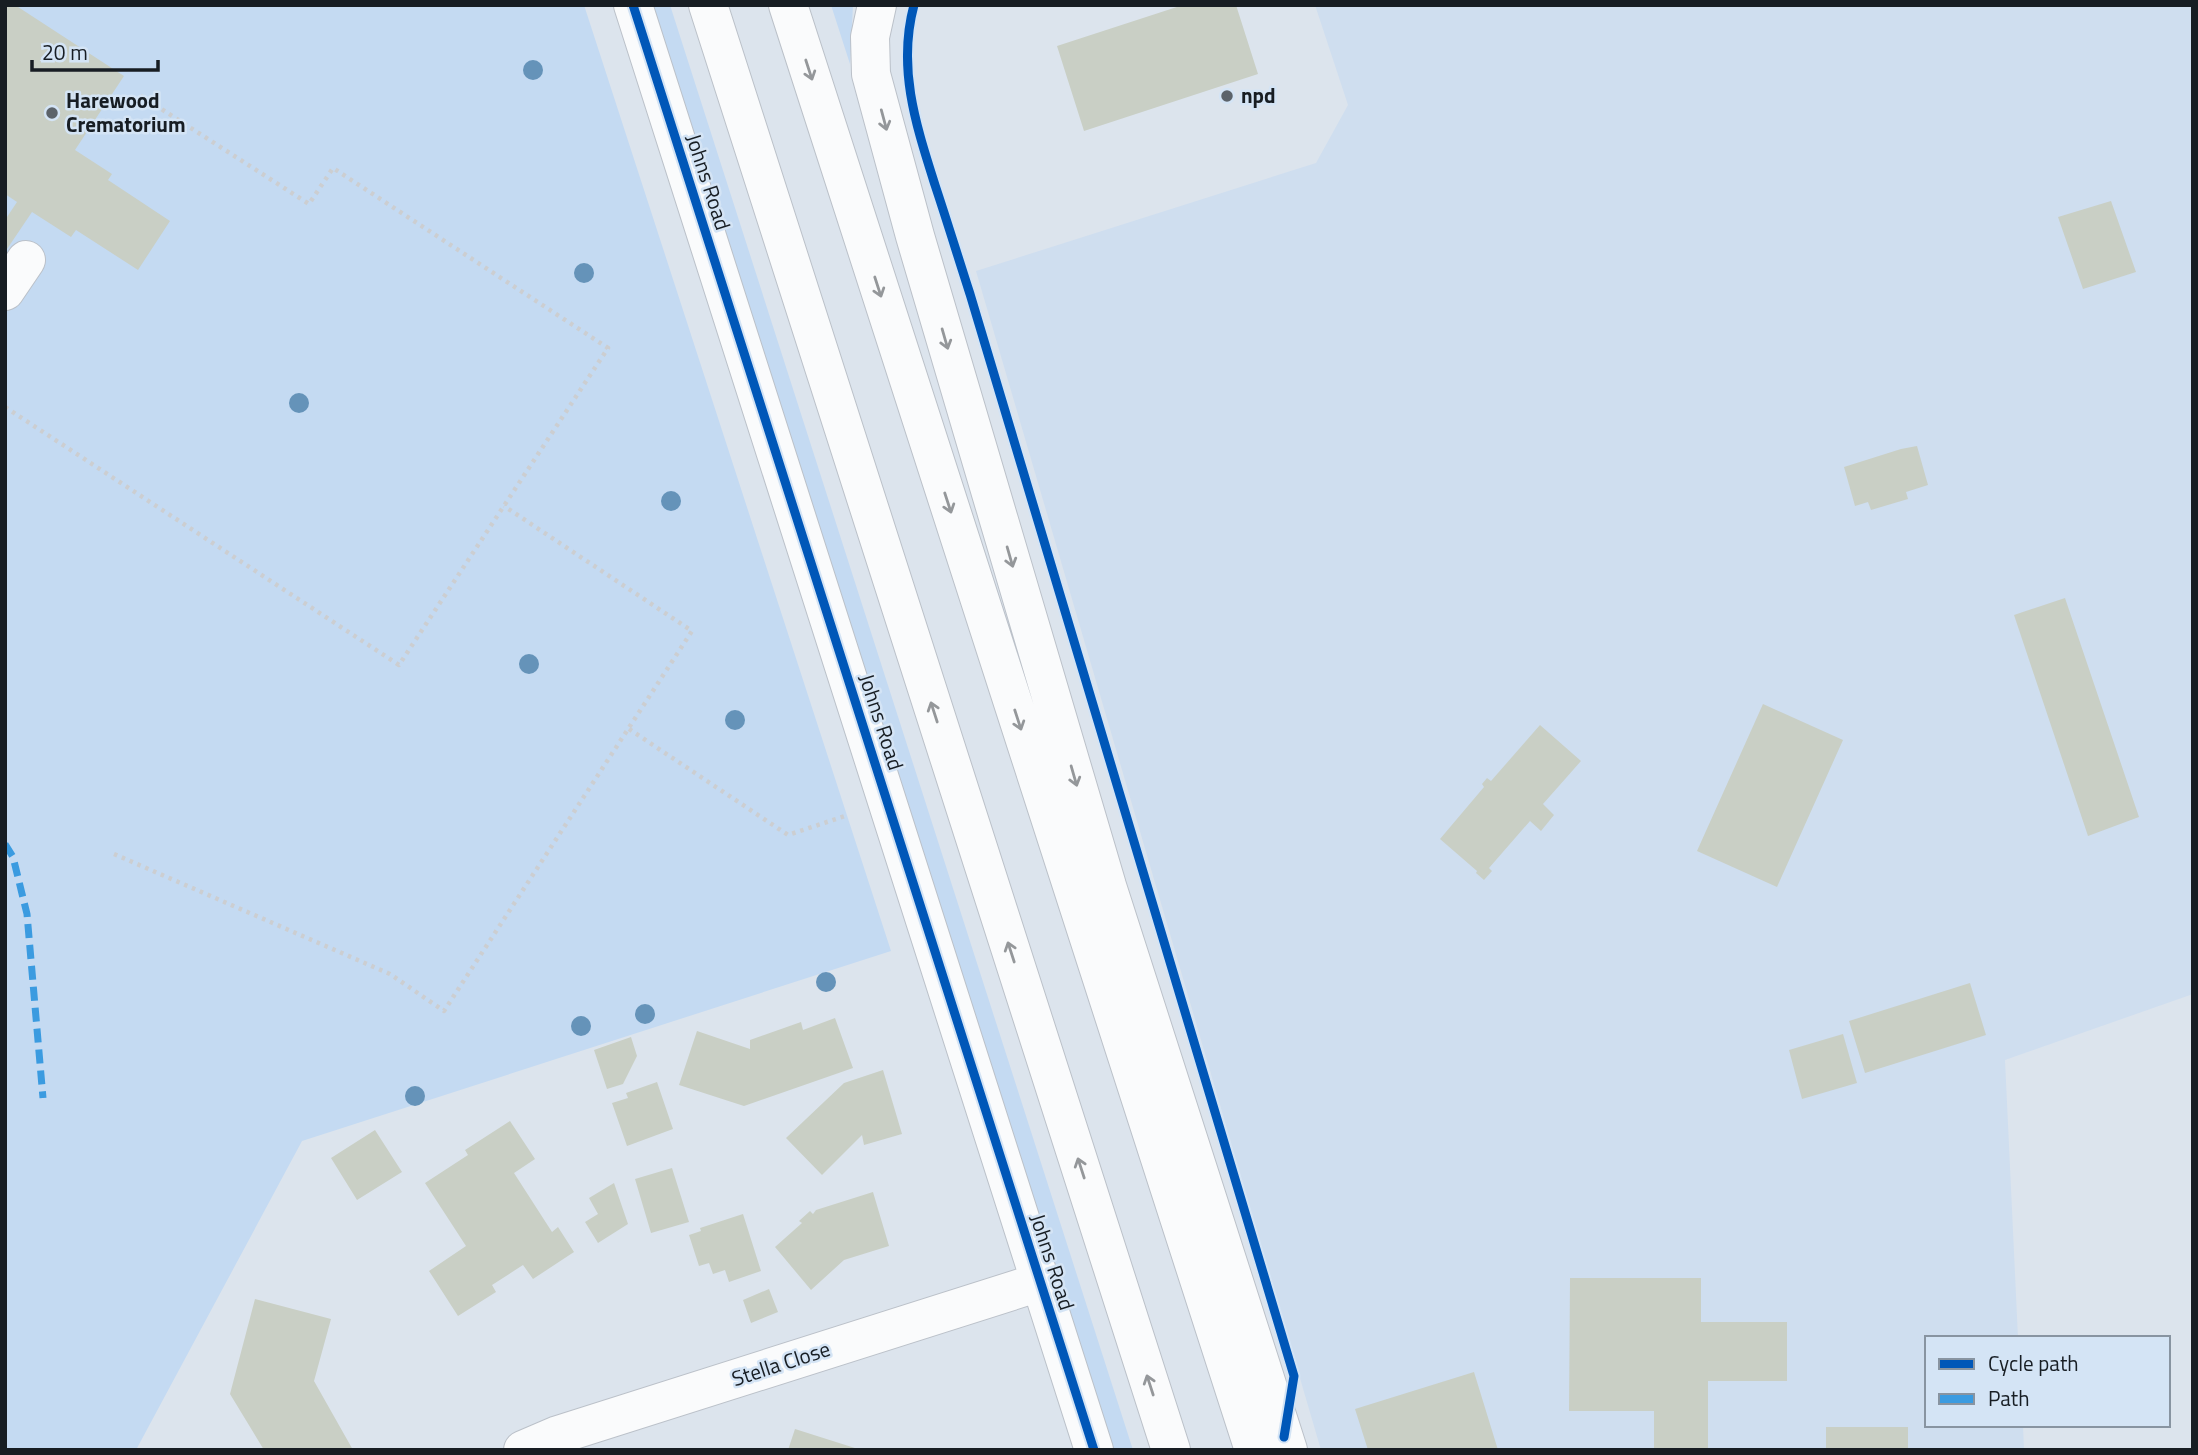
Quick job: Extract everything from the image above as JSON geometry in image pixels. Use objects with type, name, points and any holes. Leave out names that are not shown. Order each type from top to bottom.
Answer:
[{"type":"main road","name":"Johns Road","points":[[633,5],[1094,1450]]},
{"type":"main road","points":[[708,5],[1171,1450]]},
{"type":"main road","points":[[788,5],[1254,1450]]},
{"type":"main road","points":[[877,5],[870,37],[871,74],[915,236],[1107,886],[1288,1450]]},
{"type":"main road","points":[[5,291],[26,260]]},
{"type":"main road","name":"Stella Close","points":[[523,1450],[558,1435],[1040,1282]]},
{"type":"path","points":[[5,407],[399,665],[608,348],[333,168],[309,204],[138,94]]},
{"type":"path","points":[[114,854],[390,974],[444,1011],[692,631],[504,506]]},
{"type":"path","points":[[629,729],[788,835],[887,801]]},
{"type":"shaded area","points":[[5,5],[584,5],[891,951],[302,1141],[136,1450],[5,1450]]},
{"type":"shaded area","points":[[646,5],[670,5],[1133,1450],[1109,1450]]},
{"type":"shaded area","points":[[831,5],[853,5],[850,64]]},
{"type":"shaded area","points":[[1315,5],[2193,5],[2193,994],[2005,1060],[2018,1336],[1925,1336],[1925,1427],[2023,1427],[2024,1450],[1321,1450],[976,271],[1316,163],[1348,105]]},
{"type":"building","name":"Harewood Crematorium","points":[[5,5],[15,5],[124,76],[75,150],[112,174],[108,180],[170,221],[138,270],[76,230],[71,237],[32,212],[5,252],[5,220],[17,202],[5,194]]},
{"type":"building","points":[[1183,5],[1236,5],[1258,74],[1084,131],[1057,46]]},
{"type":"building","points":[[2111,201],[2136,272],[2083,289],[2058,217]]},
{"type":"building","points":[[1917,446],[1928,485],[1906,492],[1908,499],[1871,510],[1868,502],[1855,506],[1844,467]]},
{"type":"building","points":[[2065,598],[2139,817],[2088,836],[2014,615]]},
{"type":"building","points":[[1763,704],[1843,740],[1777,887],[1697,851]]},
{"type":"building","points":[[1540,725],[1581,761],[1543,804],[1554,815],[1541,831],[1530,821],[1489,868],[1492,871],[1484,880],[1440,839],[1484,787],[1482,784],[1487,778],[1491,781]]},
{"type":"building","points":[[1970,983],[1986,1035],[1865,1073],[1849,1021]]},
{"type":"building","points":[[835,1018],[853,1068],[744,1106],[679,1085],[697,1031],[750,1049],[750,1040],[801,1022],[803,1030]]},
{"type":"building","points":[[1843,1034],[1857,1083],[1802,1099],[1789,1050]]},
{"type":"building","points":[[631,1037],[637,1056],[623,1084],[607,1089],[594,1050]]},
{"type":"building","points":[[883,1070],[902,1134],[864,1145],[862,1135],[822,1175],[786,1138],[844,1083]]},
{"type":"building","points":[[657,1082],[673,1129],[627,1146],[612,1103],[628,1098],[626,1093]]},
{"type":"building","points":[[510,1121],[535,1159],[514,1173],[552,1232],[558,1227],[574,1252],[533,1279],[523,1265],[492,1285],[496,1292],[458,1316],[429,1271],[466,1246],[425,1183],[468,1155],[465,1150]]},
{"type":"building","points":[[375,1130],[402,1172],[357,1200],[331,1158]]},
{"type":"building","points":[[672,1168],[689,1222],[651,1233],[635,1179]]},
{"type":"building","points":[[614,1183],[628,1224],[598,1243],[585,1222],[598,1214],[589,1198]]},
{"type":"building","points":[[873,1192],[889,1246],[844,1260],[811,1290],[775,1247],[802,1223],[799,1221],[810,1211],[813,1214],[816,1210]]},
{"type":"building","points":[[743,1214],[761,1271],[729,1282],[725,1270],[713,1274],[709,1263],[699,1266],[689,1235],[701,1231],[700,1228]]},
{"type":"building","points":[[1570,1278],[1701,1278],[1701,1322],[1787,1322],[1787,1381],[1708,1381],[1708,1450],[1654,1450],[1654,1411],[1569,1411]]},
{"type":"building","points":[[769,1289],[778,1312],[751,1323],[743,1300]]},
{"type":"building","points":[[255,1299],[331,1319],[314,1381],[353,1450],[264,1450],[230,1394]]},
{"type":"building","points":[[1474,1372],[1498,1450],[1368,1450],[1355,1409]]},
{"type":"building","points":[[1826,1427],[1908,1427],[1908,1450],[1826,1450]]},
{"type":"building","points":[[795,1429],[858,1449],[858,1450],[788,1450]]},
{"type":"marked path","points":[[5,844],[13,857],[27,914],[43,1098]]},
{"type":"cycle path","points":[[633,5],[1094,1450]]},
{"type":"cycle path","points":[[914,5],[907,51],[916,118],[1294,1376],[1284,1437]]},
{"type":"place","name":"npd","points":[[1227,96]]},
{"type":"place","name":"Harewood Crematorium","points":[[52,113]]}]
